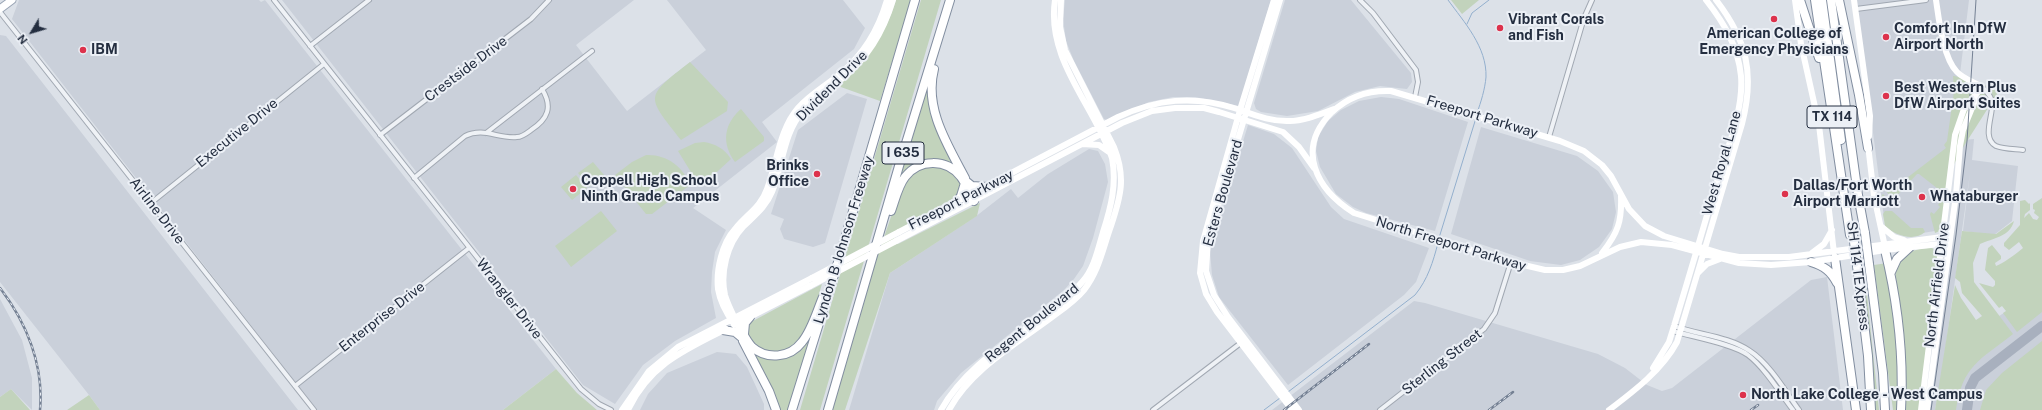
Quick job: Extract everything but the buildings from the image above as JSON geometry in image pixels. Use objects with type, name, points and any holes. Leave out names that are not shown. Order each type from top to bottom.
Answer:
[{"type":"highway","name":"Lyndon B Johnson Freeway","points":[[792,410],[839,259],[915,0]]},
{"type":"highway","name":"I 635","points":[[828,410],[950,0]]},
{"type":"highway","points":[[1800,0],[1820,60],[1824,90],[1828,98]]},
{"type":"highway","name":"TX 114","points":[[1815,0],[1828,98],[1852,234],[1856,266],[1865,370],[1866,410]]},
{"type":"highway","name":"SH 114 TEXpress","points":[[1822,0],[1852,234]]},
{"type":"highway","name":"TX 114","points":[[1831,0],[1857,188],[1865,232],[1883,374],[1885,410]]},
{"type":"highway","points":[[1839,0],[1859,95],[1868,148]]},
{"type":"highway","points":[[947,12],[932,76],[931,95],[937,120],[973,197]]},
{"type":"highway","points":[[861,295],[900,188],[910,172],[921,165],[939,163],[954,170],[966,183],[972,186],[986,187]]},
{"type":"highway","points":[[956,203],[961,196],[966,183]]},
{"type":"highway","points":[[1891,273],[1897,258],[1908,244]]},
{"type":"highway","points":[[1885,247],[1899,320],[1902,365],[1901,410]]},
{"type":"highway","points":[[1835,254],[1856,410]]},
{"type":"highway","points":[[723,330],[735,332],[743,336],[752,347],[769,355],[787,354],[798,347],[808,333],[839,259]]},
{"type":"highway","points":[[1811,262],[1826,268],[1832,274],[1840,288]]},
{"type":"highway","name":"SH 114 TEXpress","points":[[1856,266],[1868,356],[1871,410]]},
{"type":"highway","points":[[743,336],[745,323],[750,317]]},
{"type":"highway","points":[[734,321],[743,336],[769,391],[776,410]]},
{"type":"main road","points":[[0,10],[12,0]]},
{"type":"main road","name":"Dividend Drive","points":[[734,321],[725,310],[718,288],[721,257],[728,238],[733,230],[765,201],[772,192],[788,123],[793,114],[807,99],[841,73],[860,54],[876,30],[887,0]]},
{"type":"main road","name":"Dividend Drive","points":[[780,158],[793,126],[810,103],[844,78],[864,57],[881,32],[893,0]]},
{"type":"main road","name":"Regent Boulevard","points":[[949,410],[957,396],[972,379],[1068,305],[1084,290],[1094,275],[1100,260],[1121,191],[1119,162],[1059,49],[1054,25],[1054,0]]},
{"type":"main road","name":"Regent Boulevard","points":[[941,410],[954,389],[971,372],[1068,297],[1083,282],[1095,257],[1112,205],[1114,172],[1112,156],[1102,129],[1064,45],[1060,27],[1061,0]]},
{"type":"main road","name":"Esters Boulevard","points":[[1274,0],[1208,239],[1206,265],[1210,286],[1214,295],[1243,341],[1282,392],[1299,410]]},
{"type":"main road","name":"Esters Boulevard","points":[[1243,111],[1280,0]]},
{"type":"main road","name":"West Royal Lane","points":[[1676,329],[1700,250],[1729,144],[1742,89],[1739,64],[1731,37],[1723,22],[1706,0]]},
{"type":"main road","name":"West Royal Lane","points":[[1700,250],[1736,146],[1747,102],[1749,73],[1737,32],[1716,0]]},
{"type":"main road","points":[[1795,0],[1802,44],[1819,124],[1835,254]]},
{"type":"main road","points":[[1854,0],[1870,116],[1868,148],[1874,196],[1885,247]]},
{"type":"main road","points":[[1936,0],[1942,33],[1950,60],[1962,76],[1982,87]]},
{"type":"main road","points":[[1739,64],[1747,62]]},
{"type":"main road","name":"North Airfield Drive","points":[[1927,410],[1947,236],[1955,135],[1964,109],[1982,87]]},
{"type":"main road","name":"Freeport Parkway","points":[[622,410],[643,377],[689,341],[734,321],[898,232],[956,203],[973,197],[986,187],[1102,129],[1142,107],[1162,102],[1188,99],[1216,102],[1271,120],[1292,121],[1305,119],[1337,107],[1349,99],[1373,92],[1391,91],[1549,137],[1574,146],[1594,157],[1611,176],[1620,194]]},
{"type":"main road","points":[[1163,109],[1169,106],[1184,103],[1188,99]]},
{"type":"main road","points":[[1317,173],[1312,154],[1313,141],[1324,120],[1337,107]]},
{"type":"main road","name":"Freeport Parkway","points":[[628,410],[642,387],[664,360],[723,330],[734,321],[750,317],[896,241],[973,197],[1081,144],[1102,129],[1135,117],[1163,109],[1204,108],[1241,118],[1283,132],[1299,147],[1317,173]]},
{"type":"main road","points":[[1081,144],[1098,145],[1104,148],[1112,156]]},
{"type":"main road","points":[[1729,144],[1736,146]]},
{"type":"main road","name":"North Freeport Parkway","points":[[1317,173],[1333,196],[1354,213],[1510,262],[1545,270],[1563,270],[1580,266],[1601,255]]},
{"type":"main road","points":[[1620,194],[1629,209],[1645,226],[1664,236],[1700,250],[1720,260],[1739,263],[1775,261],[1812,253],[1835,254],[1908,244],[1947,236]]},
{"type":"main road","points":[[1601,255],[1614,237],[1619,226],[1621,212],[1620,194]]},
{"type":"main road","points":[[1881,225],[1886,232],[1908,244],[1928,245],[1946,243]]},
{"type":"main road","points":[[1812,253],[1824,244],[1832,230]]},
{"type":"main road","points":[[1601,255],[1620,247],[1641,242],[1672,245],[1739,257],[1775,261],[1811,262],[1835,254]]},
{"type":"main road","name":"North Airfield Drive","points":[[1922,410],[1942,256],[1946,243]]},
{"type":"main road","points":[[1928,245],[1938,249],[1942,256]]},
{"type":"main road","points":[[1609,410],[1647,378],[1666,350],[1676,329],[1696,276],[1700,250]]},
{"type":"main road","points":[[1696,276],[1707,264],[1720,260]]},
{"type":"main road","name":"Esters Boulevard","points":[[1287,398],[1292,410]]},
{"type":"street","name":"Wrangler Drive","points":[[274,0],[580,389],[599,404],[611,410]]},
{"type":"street","points":[[310,46],[369,0]]},
{"type":"street","name":"Crestside Drive","points":[[380,135],[525,24],[540,12],[550,0]]},
{"type":"street","points":[[1360,0],[1373,14],[1416,70],[1418,82],[1415,97]]},
{"type":"street","points":[[1549,137],[1584,18],[1592,0]]},
{"type":"street","points":[[1856,9],[1926,0]]},
{"type":"street","name":"Airline Drive","points":[[0,10],[314,410]]},
{"type":"street","points":[[486,133],[592,52]]},
{"type":"street","name":"Executive Drive","points":[[150,203],[324,64]]},
{"type":"street","points":[[1982,87],[1991,97],[1992,103],[1989,134],[1991,141],[1998,146],[2023,150]]},
{"type":"street","points":[[414,178],[465,136],[474,131],[519,137],[538,125],[543,120],[549,105],[548,98],[542,89]]},
{"type":"street","name":"Enterprise Drive","points":[[295,386],[469,248]]},
{"type":"street","name":"Sterling Street","points":[[1380,410],[1484,329],[1495,313],[1510,262]]},
{"type":"street","points":[[1676,329],[1748,355],[1760,366],[1793,410]]},
{"type":"street","points":[[1676,329],[1732,342],[1752,352],[1771,372],[1800,410]]},
{"type":"street","points":[[1153,410],[1243,341]]},
{"type":"shaded area","points":[[19,0],[259,0],[261,2],[265,0],[556,369],[503,410],[317,410],[12,19]]},
{"type":"shaded area","points":[[282,0],[634,0],[576,45],[627,111],[706,50],[667,0],[843,0],[865,28],[854,49],[762,122],[777,142],[693,208],[726,230],[715,252],[712,272],[711,292],[716,318],[675,341],[643,365],[615,404],[583,385]]},
{"type":"shaded area","points":[[1065,0],[1271,0],[1239,106],[1195,97],[1173,97],[1149,102],[1107,120],[1104,119],[1074,61],[1066,41],[1063,19]]},
{"type":"shaded area","points":[[1285,0],[1351,0],[1411,73],[1412,82],[1407,89],[1380,86],[1355,92],[1318,111],[1287,116],[1261,112],[1256,109],[1254,103]]},
{"type":"shaded area","points":[[1856,0],[1969,0],[1941,230],[1904,236],[1884,218]]},
{"type":"shaded area","points":[[0,35],[6,36],[298,410],[100,410],[0,282]]},
{"type":"shaded area","points":[[847,93],[867,99],[825,243],[813,247],[784,239],[780,229],[784,219],[771,214],[798,130]]},
{"type":"shaded area","points":[[1381,97],[1399,99],[1468,122],[1435,231],[1366,213],[1353,207],[1336,194],[1320,167],[1316,151],[1318,137],[1328,121],[1341,110],[1359,101]]},
{"type":"shaded area","points":[[1248,125],[1274,134],[1292,148],[1331,207],[1344,219],[1429,248],[1416,282],[1404,295],[1288,385],[1219,297],[1212,275],[1210,251]]},
{"type":"shaded area","points":[[1481,127],[1577,156],[1598,171],[1613,192],[1616,212],[1612,229],[1599,247],[1580,260],[1561,265],[1530,261],[1451,234]]},
{"type":"shaded area","points":[[1974,139],[1972,160],[2018,166],[2012,221],[1994,235],[1963,231],[1970,173],[1942,373],[1935,410],[1929,410],[1950,265],[1963,140]]},
{"type":"shaded area","points":[[1089,149],[1098,151],[1105,164],[1108,182],[1093,238],[1083,266],[1064,290],[961,373],[937,401],[934,410],[849,410],[890,273],[975,217],[1011,189],[1018,198],[1048,174]]},
{"type":"shaded area","points":[[1827,277],[1843,410],[1272,410],[1414,301],[1598,354],[1625,368],[1647,385],[1662,391],[1672,388],[1811,280]]},
{"type":"shaded area","points":[[2042,288],[2042,410],[1938,410],[1993,320]]},
{"type":"shaded area","points":[[0,299],[22,340],[32,378],[32,410],[11,389],[0,397]]},
{"type":"shaded area","points":[[717,352],[736,354],[747,367],[764,404],[764,410],[640,410],[648,394],[667,373]]},
{"type":"green space","points":[[896,0],[911,0],[880,101],[838,86],[857,68],[873,48],[886,25]]},
{"type":"green space","points":[[921,0],[941,0],[820,410],[800,410]]},
{"type":"green space","points":[[1451,0],[1479,0],[1462,14]]},
{"type":"green space","points":[[690,62],[728,102],[727,111],[681,140],[661,114],[656,105],[655,98],[664,83]]},
{"type":"green space","points":[[929,75],[929,98],[961,172],[922,163],[895,191]]},
{"type":"green space","points":[[1953,76],[1983,84],[1997,90],[1997,94],[1962,149],[1952,168],[1945,192],[1942,192],[1917,174],[1893,200],[1886,191],[1897,182],[1899,184],[1946,148],[1944,145],[1947,141],[1954,91]]},
{"type":"green space","points":[[741,109],[764,137],[764,141],[735,162],[728,148],[726,134],[731,121]]},
{"type":"green space","points":[[704,142],[719,147],[731,159],[706,182],[697,182],[678,151],[695,143]]},
{"type":"green space","points":[[646,155],[653,155],[673,162],[683,172],[690,185],[652,214],[646,214],[615,175],[632,162]]},
{"type":"green space","points":[[593,162],[604,175],[589,187],[578,173]]},
{"type":"green space","points":[[937,166],[952,172],[961,183],[959,195],[893,233],[898,244],[980,203],[977,216],[890,273],[845,410],[831,410],[874,266],[893,211],[906,180],[923,167]]},
{"type":"green space","points":[[576,175],[587,188],[572,200],[561,187]]},
{"type":"green space","points":[[1883,194],[1890,204],[1883,203],[1879,200]]},
{"type":"green space","points":[[2042,198],[2042,312],[2017,332],[2003,313],[2006,311],[2002,306],[1999,308],[1979,283],[1993,287],[1995,285],[1995,281],[1985,270],[1988,248],[1992,245],[2001,256],[2001,259],[1995,263],[1996,266],[2003,263],[2023,248],[2019,242],[2009,250],[2004,246],[2004,243],[2020,225],[2020,201],[2025,200],[2029,204],[2030,203],[2030,210],[2025,214],[2024,218],[2029,213],[2033,219],[2037,220],[2039,217],[2034,213],[2035,210],[2033,209],[2033,204]]},
{"type":"green space","points":[[1941,201],[1945,203],[1942,230],[1935,233],[1930,214],[1931,212],[1934,214],[1940,207],[1938,205]]},
{"type":"green space","points":[[601,211],[617,231],[571,267],[555,246]]},
{"type":"green space","points":[[1885,211],[1892,211],[1911,228],[1923,228],[1925,232],[1915,237],[1910,237],[1894,232],[1885,226],[1883,214]]},
{"type":"green space","points":[[2014,221],[2012,226],[2005,234],[1980,244],[1973,263],[1974,282],[2013,334],[1982,358],[1968,373],[1959,395],[1956,410],[1935,410],[1955,285],[1961,298],[1976,320],[1982,316],[1962,293],[1960,282],[1955,278],[1962,231],[1996,234]]},
{"type":"green space","points":[[1932,248],[1939,253],[1931,302],[1932,309],[1919,410],[1903,410],[1903,334],[1895,270],[1901,259],[1914,250]]},
{"type":"green space","points":[[1887,263],[1896,316],[1899,410],[1893,410],[1874,265]]},
{"type":"green space","points":[[1864,266],[1879,410],[1875,410],[1861,267]]},
{"type":"green space","points":[[822,284],[811,320],[798,343],[790,350],[779,353],[766,350],[759,347],[752,341],[747,331],[751,322]]},
{"type":"green space","points":[[814,327],[789,410],[778,410],[746,341],[752,348],[780,357]]},
{"type":"green space","points":[[2042,341],[2042,410],[1980,410],[1986,390],[2002,373]]},
{"type":"green space","points":[[556,369],[577,393],[597,410],[503,410]]},
{"type":"green space","points":[[11,389],[30,410],[0,410],[0,397]]},
{"type":"green space","points":[[89,395],[100,410],[67,410]]},
{"type":"waterway","points":[[1448,0],[1467,26],[1479,45],[1483,55],[1486,77],[1483,95],[1477,113]]},
{"type":"waterway","points":[[1467,24],[1472,13],[1489,0]]},
{"type":"waterway","points":[[1439,238],[1476,118]]},
{"type":"waterway","points":[[1288,392],[1415,295],[1427,277],[1438,243]]},
{"type":"waterway","points":[[1264,410],[1280,398]]},
{"type":"taxiway","points":[[1967,410],[1970,388],[1975,378],[2042,326]]},
{"type":"tram line","points":[[1931,410],[1956,235],[1967,141],[1976,0]]},
{"type":"railway","points":[[0,288],[10,301],[26,330],[32,346],[39,377],[41,394],[40,410]]},
{"type":"railway","points":[[1284,410],[1369,344]]},
{"type":"railway","points":[[1489,410],[1513,392]]},
{"type":"railway","points":[[1751,410],[1758,405]]},
{"type":"place","name":"American College of Emergency Physicians","points":[[1774,19]]},
{"type":"place","name":"Vibrant Corals and Fish","points":[[1500,28]]},
{"type":"place","name":"Comfort Inn DfW Airport North","points":[[1886,37]]},
{"type":"place","name":"IBM","points":[[83,50]]},
{"type":"place","name":"Best Western Plus DfW Airport Suites","points":[[1886,96]]},
{"type":"place","name":"Brinks Office","points":[[817,174]]},
{"type":"place","name":"Coppell High School Ninth Grade Campus","points":[[573,189]]},
{"type":"place","name":"Dallas/Fort Worth Airport Marriott","points":[[1785,194]]},
{"type":"place","name":"Whataburger","points":[[1922,197]]},
{"type":"place","name":"North Lake College - West Campus","points":[[1743,395]]}]
